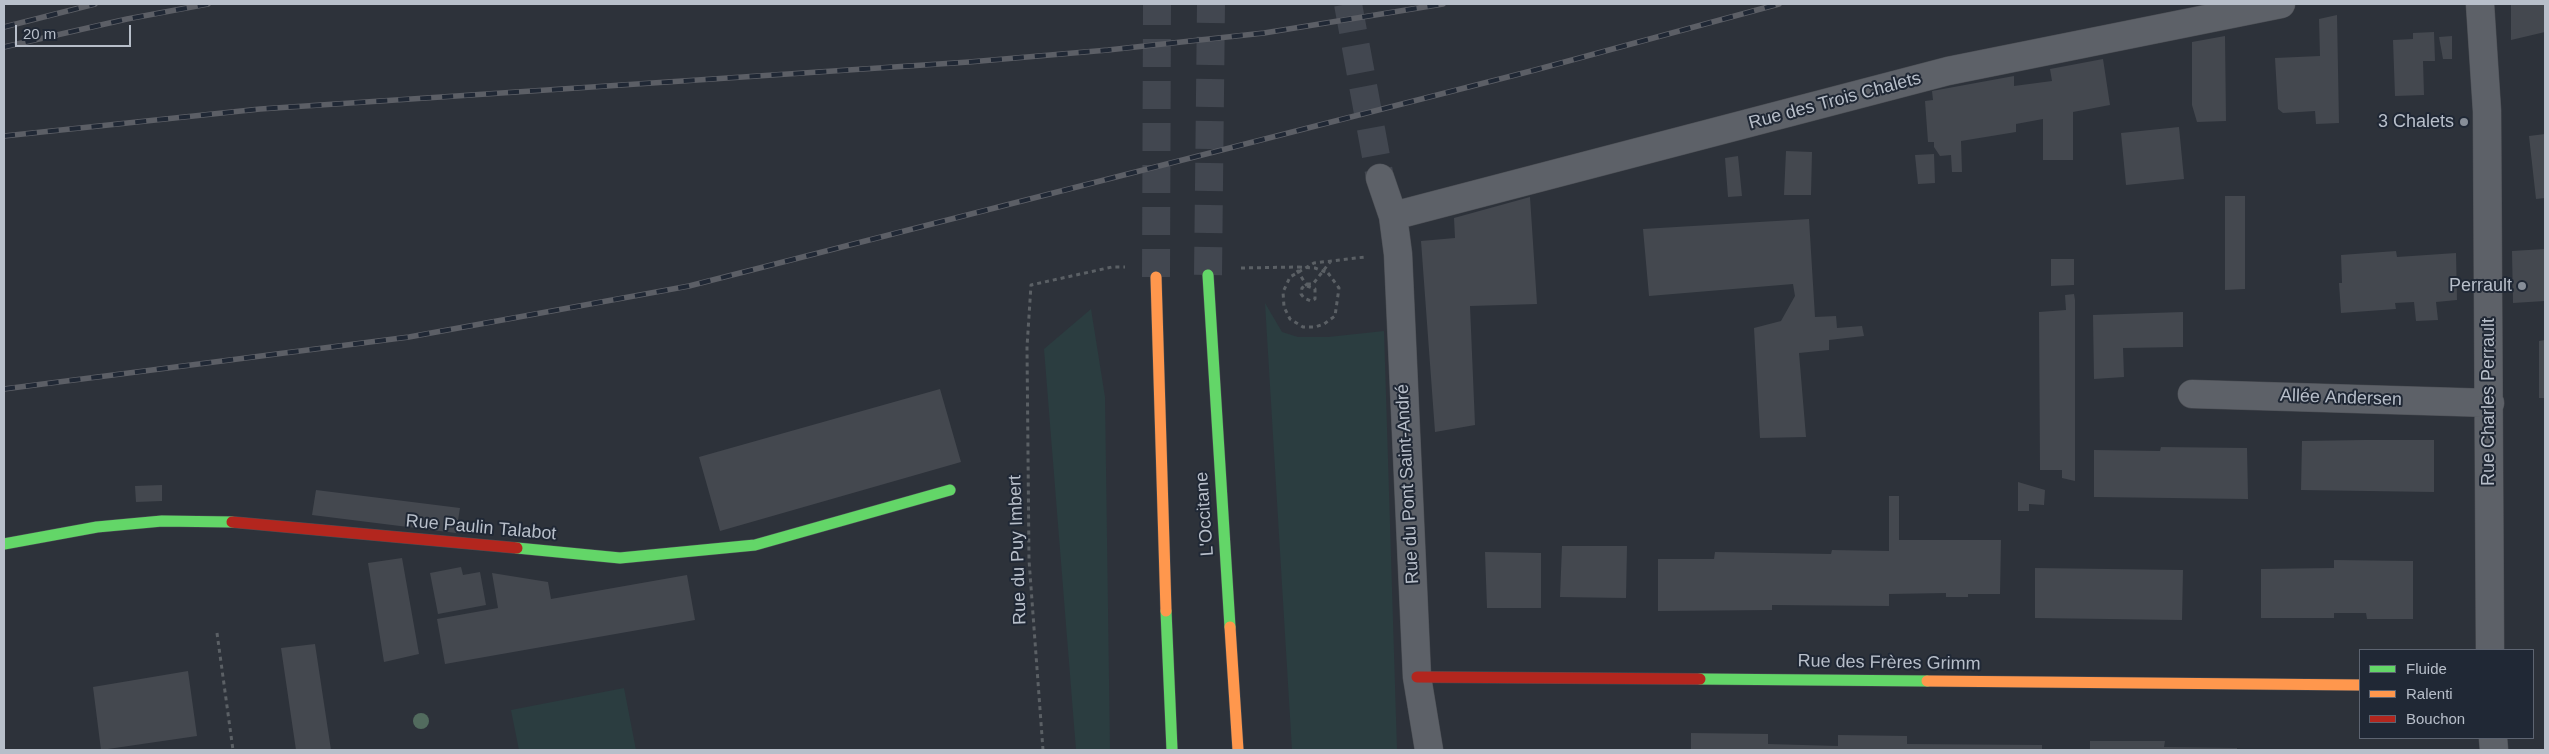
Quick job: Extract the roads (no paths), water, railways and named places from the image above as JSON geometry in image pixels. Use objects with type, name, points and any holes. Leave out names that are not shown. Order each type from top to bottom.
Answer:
[{"type":"main road","name":"L'Occitane","points":[[1208,275],[1238,750]]},
{"type":"main road","points":[[1156,277],[1161,513],[1172,750]]},
{"type":"main road","name":"Rue Paulin Talabot","points":[[4,544],[97,527],[162,521],[222,521],[620,558],[755,545],[950,490]]},
{"type":"main road","name":"Rue des Frères Grimm","points":[[1417,677],[2359,685]]},
{"type":"street","name":"Rue des Trois Chalets","points":[[1393,216],[1948,71],[2281,4]]},
{"type":"street","name":"Rue Charles Perrault","points":[[2480,4],[2487,111],[2490,649]]},
{"type":"street","name":"Rue du Pont Saint-André","points":[[1380,178],[1393,216],[1398,254],[1417,677],[1430,750]]},
{"type":"street","name":"Allée Andersen","points":[[2192,394],[2490,403]]},
{"type":"tunnel","points":[[1156,277],[1157,4]]},
{"type":"tunnel","points":[[1208,275],[1211,4]]},
{"type":"tunnel","points":[[1348,4],[1380,178]]},
{"type":"railway","points":[[4,27],[95,4]]},
{"type":"railway","points":[[4,47],[127,19],[208,4]]},
{"type":"railway","points":[[4,136],[260,109],[969,62],[1108,50],[1264,33],[1443,4]]},
{"type":"railway","points":[[4,389],[409,337],[689,286],[1535,70],[1779,4]]},
{"type":"place","name":"3 Chalets","points":[[2464,122]]},
{"type":"place","name":"Perrault","points":[[2522,286]]}]
